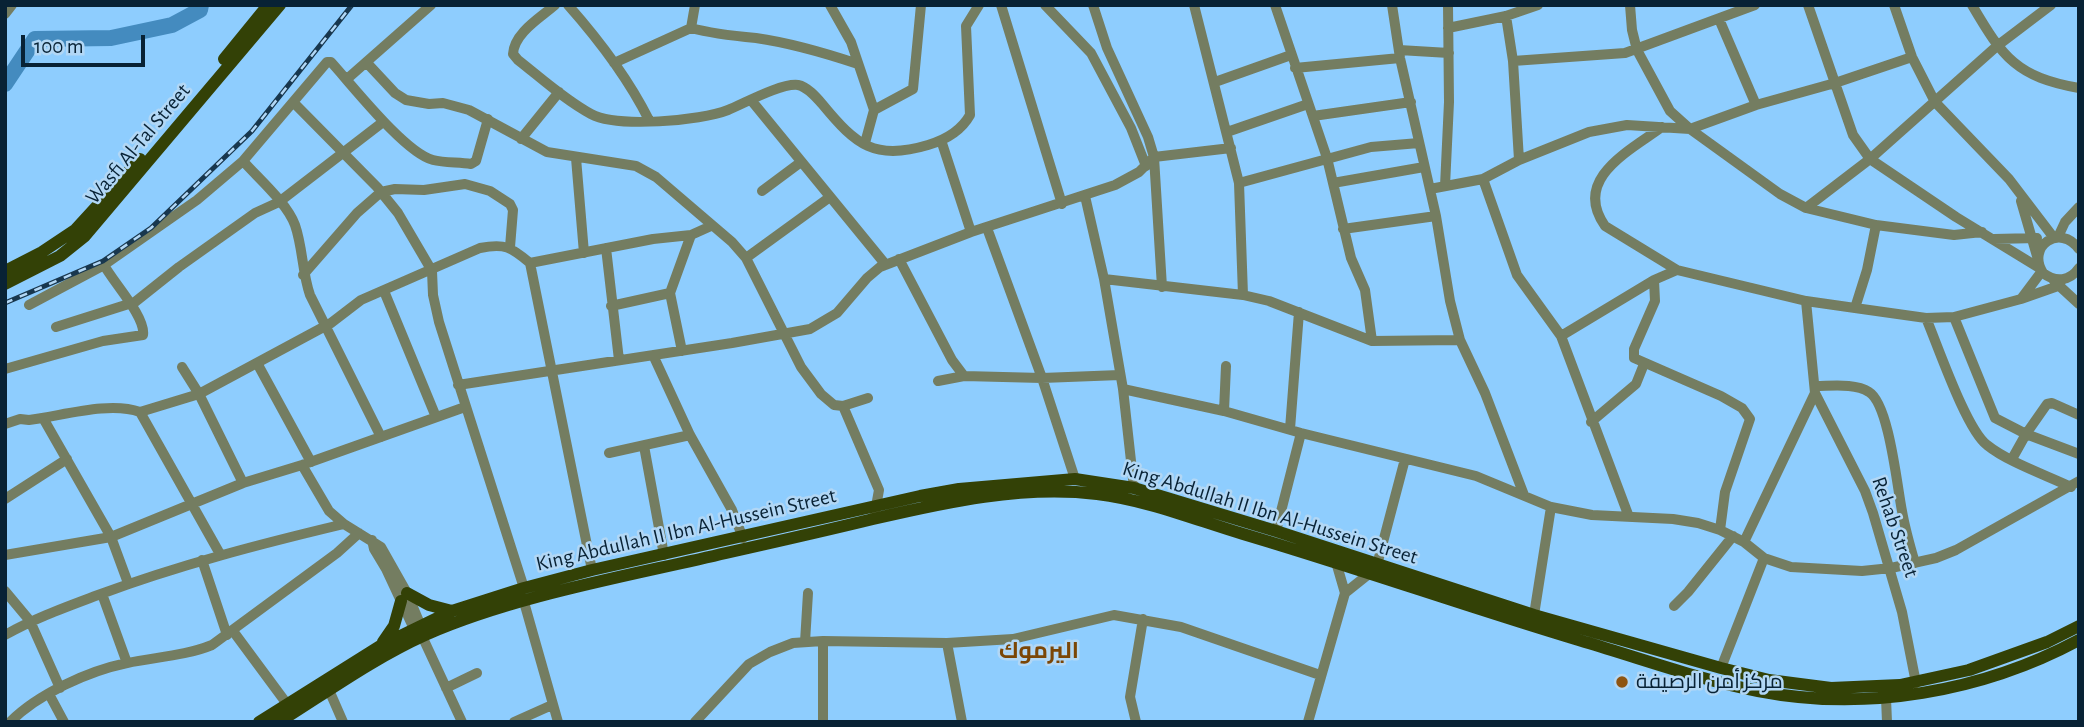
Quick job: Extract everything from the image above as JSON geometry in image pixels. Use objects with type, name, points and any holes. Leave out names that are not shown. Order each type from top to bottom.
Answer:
[{"type":"main road","name":"Wasfi Al-Tal Street","points":[[5,271],[57,251],[172,122],[268,5]]},
{"type":"main road","name":"Wasfi Al-Tal Street","points":[[5,284],[85,236],[280,5]]},
{"type":"main road","name":"King Abdullah II Ibn Al-Hussein Street","points":[[279,722],[388,654],[419,630],[959,489],[1075,479],[1135,488],[1276,531],[1455,597],[1669,661],[1721,668],[1769,680],[1831,688],[1916,683],[2011,656],[2079,626]]},
{"type":"main road","name":"King Abdullah II Ibn Al-Hussein Street","points":[[259,722],[380,646],[419,630],[452,611],[524,588],[592,570],[875,512],[921,508],[1004,494],[1098,494],[1135,502],[1336,562],[1373,569]]},
{"type":"main road","points":[[380,646],[394,626],[404,597],[452,611]]},
{"type":"main road","name":"King Abdullah II Ibn Al-Hussein Street","points":[[1455,597],[1534,615],[1669,661],[1723,683],[1798,697],[1886,698],[1936,691],[1971,682],[2047,655],[2079,640]]},
{"type":"street","points":[[5,13],[12,5]]},
{"type":"street","points":[[347,79],[431,5]]},
{"type":"street","points":[[555,5],[518,37],[513,51],[518,60],[592,114],[604,118],[649,120],[709,117],[776,90],[799,85],[818,99],[848,132],[875,150],[887,152],[908,150],[941,140],[960,129],[970,115],[966,26],[979,5]]},
{"type":"street","points":[[568,5],[593,33],[649,120]]},
{"type":"street","points":[[691,28],[695,5]]},
{"type":"street","points":[[830,5],[851,42],[874,110],[865,143]]},
{"type":"street","points":[[874,110],[912,89],[921,5]]},
{"type":"street","points":[[1001,5],[1062,204]]},
{"type":"street","points":[[1045,5],[1091,53],[1150,161]]},
{"type":"street","points":[[1093,5],[1107,48],[1148,137],[1162,287]]},
{"type":"street","points":[[1194,5],[1239,183],[1243,295]]},
{"type":"street","points":[[1275,5],[1327,158],[1351,258],[1365,290],[1372,341]]},
{"type":"street","points":[[1392,5],[1399,54],[1436,216],[1450,301],[1460,340],[1485,393],[1524,495]]},
{"type":"street","points":[[1445,187],[1448,5]]},
{"type":"street","points":[[1448,28],[1506,16],[1538,5]]},
{"type":"street","points":[[1630,5],[1637,50],[1670,111],[1690,129],[1780,194],[1806,208],[1877,225],[1954,235],[1982,232]]},
{"type":"street","points":[[1513,61],[1611,55],[1637,50],[1755,5]]},
{"type":"street","points":[[1808,5],[1853,135],[1870,159],[1982,232],[2040,266],[2060,281],[2079,304]]},
{"type":"street","points":[[1894,5],[1912,57],[1935,102],[1991,160],[2054,238]]},
{"type":"street","points":[[1972,5],[1997,46],[2029,74],[2054,84],[2079,88]]},
{"type":"street","points":[[1806,208],[1870,159],[1997,46],[2051,5]]},
{"type":"street","points":[[1506,16],[1513,61],[1519,160]]},
{"type":"street","points":[[1719,19],[1756,104]]},
{"type":"street","points":[[614,63],[691,28],[824,52],[858,64]]},
{"type":"street","points":[[1295,68],[1399,54],[1449,53]]},
{"type":"street","points":[[1215,82],[1291,55]]},
{"type":"street","points":[[1430,189],[1483,179],[1519,160],[1589,132],[1627,125],[1690,129],[1756,104],[1835,83],[1912,57]]},
{"type":"street","points":[[29,305],[103,265],[197,200],[243,161],[327,62],[331,62],[347,79],[383,122],[432,160],[471,164],[476,161],[488,119]]},
{"type":"street","points":[[367,63],[395,93],[406,100],[459,107],[488,119],[547,152],[636,166],[656,177],[746,258],[801,367],[814,386],[834,405],[844,406],[868,398]]},
{"type":"street","points":[[521,139],[559,92]]},
{"type":"street","points":[[751,100],[886,265]]},
{"type":"street","points":[[1313,116],[1411,102]]},
{"type":"street","points":[[294,103],[381,192],[411,233],[432,271],[433,295],[439,321],[524,588]]},
{"type":"street","points":[[1227,132],[1308,104]]},
{"type":"street","points":[[56,327],[131,304],[255,213],[279,202],[383,122]]},
{"type":"street","points":[[1662,127],[1612,164],[1598,185],[1594,200],[1598,216],[1605,226],[1677,270],[1806,301],[1926,318],[1954,317],[2021,299],[2060,281],[2079,268]]},
{"type":"street","points":[[941,140],[971,232]]},
{"type":"street","points":[[1239,183],[1371,147],[1419,143]]},
{"type":"street","points":[[458,385],[810,329],[837,313],[873,271],[899,259],[971,232],[1086,196],[1130,178],[1150,161],[1231,148]]},
{"type":"street","points":[[576,158],[584,253]]},
{"type":"street","points":[[243,161],[295,224],[303,275],[324,327],[381,437]]},
{"type":"street","points":[[762,191],[801,162]]},
{"type":"street","points":[[1333,183],[1424,167]]},
{"type":"street","points":[[1483,179],[1517,275],[1561,336],[1591,422],[1629,517]]},
{"type":"street","points":[[303,275],[357,213],[381,192],[395,189],[425,190],[457,184],[482,187],[498,195],[512,207],[514,213],[510,247]]},
{"type":"street","points":[[2018,191],[2040,266]]},
{"type":"street","points":[[1086,196],[1123,389],[1135,488]]},
{"type":"street","points":[[746,258],[830,197]]},
{"type":"street","points":[[2021,299],[2040,266],[2042,246],[2054,238],[2079,207]]},
{"type":"street","points":[[1343,229],[1436,216]]},
{"type":"street","points":[[1855,308],[1877,225]]},
{"type":"street","points":[[530,263],[691,235],[711,226]]},
{"type":"street","points":[[987,228],[1042,378],[1075,479]]},
{"type":"street","points":[[682,351],[670,293],[691,235]]},
{"type":"street","points":[[1994,239],[2054,238],[2070,240],[2079,249]]},
{"type":"street","points":[[5,424],[20,419],[110,408],[141,412],[199,394],[324,327],[357,303],[384,290],[480,248],[498,245],[510,247],[530,263],[592,570]]},
{"type":"street","points":[[606,248],[619,360]]},
{"type":"street","points":[[899,259],[952,360],[964,376]]},
{"type":"street","points":[[5,369],[103,341],[141,337],[145,331],[131,304],[103,265]]},
{"type":"street","points":[[1561,336],[1654,280],[1677,270]]},
{"type":"street","points":[[1104,279],[1243,295],[1299,312],[1372,341],[1460,340]]},
{"type":"street","points":[[1654,280],[1655,301],[1633,353],[1635,360],[1721,396],[1742,408],[1750,419],[1724,492],[1720,530]]},
{"type":"street","points":[[2060,281],[2079,281]]},
{"type":"street","points":[[384,290],[436,417]]},
{"type":"street","points":[[611,306],[670,293]]},
{"type":"street","points":[[1744,542],[1815,389],[1806,301]]},
{"type":"street","points":[[1276,531],[1295,431],[1299,312]]},
{"type":"street","points":[[1954,317],[1995,418],[2026,434],[2079,454]]},
{"type":"street","points":[[1926,318],[1963,407],[1979,438],[1998,453],[2075,484]]},
{"type":"street","points":[[653,355],[690,435],[732,510],[743,538]]},
{"type":"street","points":[[257,363],[324,504],[344,524],[372,540],[374,549],[404,597],[462,722]]},
{"type":"street","points":[[1591,422],[1636,384],[1644,364]]},
{"type":"street","points":[[1224,411],[1226,366]]},
{"type":"street","points":[[182,367],[199,394],[243,484]]},
{"type":"street","points":[[938,381],[964,376],[1042,378],[1120,375]]},
{"type":"street","points":[[1123,389],[1224,411],[1476,476],[1551,507],[1592,515],[1673,519],[1698,523],[1744,542],[1764,558],[1791,567],[1862,571],[1914,564],[1956,550],[2075,484]]},
{"type":"street","points":[[1815,389],[1864,389],[1877,398],[1890,441],[1914,564]]},
{"type":"street","name":"Rehab Street","points":[[1815,389],[1865,491],[1891,568],[1916,683]]},
{"type":"street","points":[[2012,459],[2026,434],[2050,403],[2079,415]]},
{"type":"street","points":[[844,406],[879,490],[875,512]]},
{"type":"street","points":[[5,555],[111,537],[243,484],[465,407]]},
{"type":"street","points":[[141,412],[220,554]]},
{"type":"street","points":[[43,418],[111,537],[128,583]]},
{"type":"street","points":[[609,453],[690,435]]},
{"type":"street","points":[[644,446],[664,555]]},
{"type":"street","points":[[1308,722],[1345,593],[1373,569],[1405,458]]},
{"type":"street","points":[[5,499],[67,459]]},
{"type":"street","points":[[1534,615],[1551,507]]},
{"type":"street","points":[[5,635],[30,621],[128,583],[220,554],[344,524]]},
{"type":"street","points":[[10,722],[28,706],[49,694],[105,669],[212,645],[337,553],[359,533]]},
{"type":"street","points":[[1674,606],[1732,536]]},
{"type":"street","points":[[1721,668],[1764,558]]},
{"type":"street","points":[[202,559],[230,633],[287,704]]},
{"type":"street","points":[[1336,562],[1345,593]]},
{"type":"street","points":[[5,591],[30,621],[60,688]]},
{"type":"street","points":[[805,642],[808,593]]},
{"type":"street","points":[[102,594],[127,663]]},
{"type":"street","points":[[524,601],[558,722]]},
{"type":"street","points":[[699,720],[749,664],[782,647],[823,641],[947,643],[1013,639],[1114,615],[1181,627],[1320,675]]},
{"type":"street","points":[[1136,722],[1130,697],[1143,619]]},
{"type":"street","points":[[823,641],[823,722]]},
{"type":"street","points":[[947,643],[962,722]]},
{"type":"street","points":[[446,688],[477,673]]},
{"type":"street","points":[[329,690],[343,722]]},
{"type":"street","points":[[49,694],[64,722]]},
{"type":"street","points":[[1886,698],[1887,722]]},
{"type":"street","points":[[514,722],[552,705]]},
{"type":"waterway","points":[[5,84],[35,39],[111,38],[172,25],[200,10],[201,5]]},
{"type":"railway","points":[[5,303],[103,261],[151,228],[252,131],[352,5]]},
{"type":"place","name":"مركز أمن الرصيفة","points":[[1622,682]]},
{"type":"district","name":"اليرموك","points":[[1039,651]]}]
